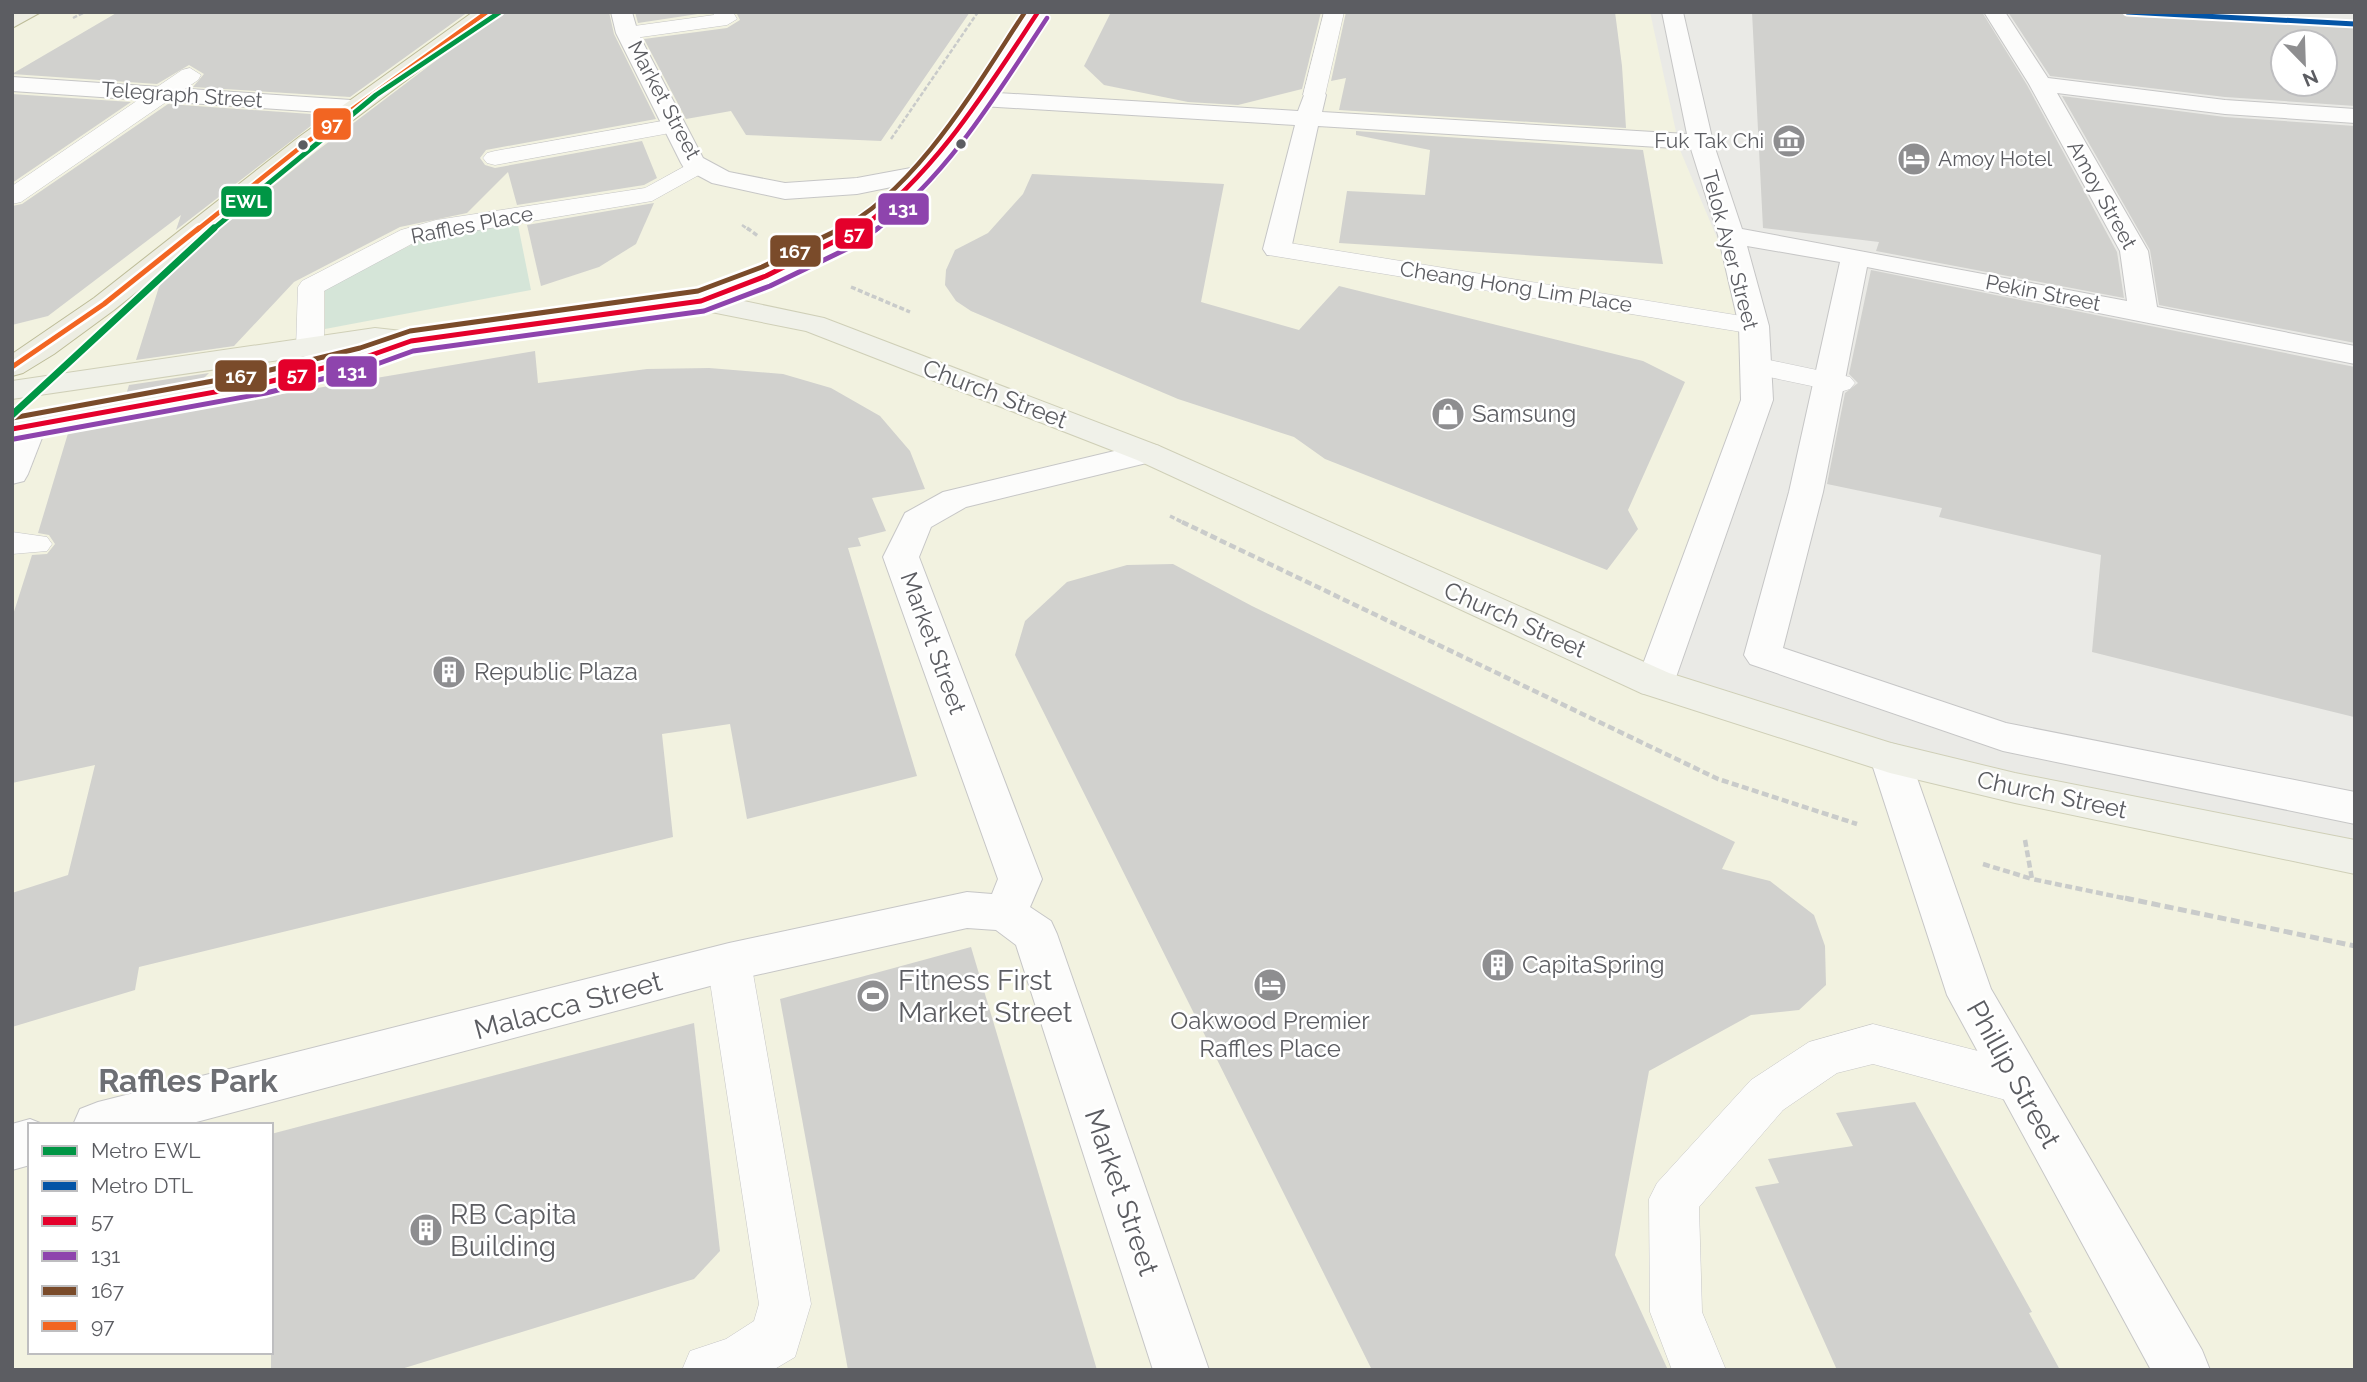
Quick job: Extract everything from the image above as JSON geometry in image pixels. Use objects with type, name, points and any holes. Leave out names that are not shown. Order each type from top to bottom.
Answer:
[{"type":"highway","points":[[12,22],[31,12]]},
{"type":"highway","points":[[12,367],[58,337],[181,244],[351,107],[488,12]]},
{"type":"main road","name":"Church Street","points":[[411,341],[702,301],[814,324],[1147,453],[1655,683],[1890,758],[2015,788],[2355,857]]},
{"type":"main road","points":[[12,390],[310,349],[375,337],[411,341]]},
{"type":"main road","points":[[22,427],[307,374],[411,341]]},
{"type":"street","points":[[702,301],[806,258],[869,223],[927,173],[981,99],[1038,12]]},
{"type":"street","name":"Telok Ayer Street","points":[[1655,683],[1757,400],[1754,326],[1731,235],[1701,142],[1672,12]]},
{"type":"street","name":"Amoy Street","points":[[1994,12],[2040,85],[2134,251],[2143,312]]},
{"type":"street","name":"Market Street","points":[[624,22],[693,163],[721,178],[785,191],[857,186],[927,173]]},
{"type":"street","name":"Telegraph Street","points":[[12,84],[351,107]]},
{"type":"street","points":[[2040,85],[2225,107],[2355,116]]},
{"type":"street","points":[[981,99],[1311,106],[1701,142]]},
{"type":"street","points":[[1278,249],[1311,106]]},
{"type":"street","name":"Pekin Street","points":[[1731,235],[1855,256],[2355,355]]},
{"type":"street","points":[[1855,256],[1831,394],[1763,655],[2003,737],[2355,808]]},
{"type":"street","points":[[12,474],[22,427]]},
{"type":"street","name":"Market Street","points":[[1147,453],[955,499],[917,521],[901,557],[1020,879],[1020,924],[1181,1370]]},
{"type":"street","points":[[2003,737],[2015,788]]},
{"type":"street","name":"Phillip Street","points":[[1890,758],[1970,995],[2017,1083],[2182,1370]]},
{"type":"street","name":"Malacca Street","points":[[106,1123],[729,962],[967,910],[1020,924]]},
{"type":"lane","points":[[1311,106],[1334,12]]},
{"type":"lane","points":[[624,22],[727,19],[723,13]]},
{"type":"lane","points":[[12,197],[190,75]]},
{"type":"lane","points":[[502,180],[673,126]]},
{"type":"lane","name":"Raffles Place","points":[[310,349],[311,286],[410,235],[502,180],[652,194],[698,166]]},
{"type":"lane","name":"Cheang Hong Lim Place","points":[[1278,249],[1754,326]]},
{"type":"lane","points":[[1756,378],[1831,394]]},
{"type":"lane","points":[[709,1370],[737,1362],[776,1338],[785,1304],[729,962]]},
{"type":"lane","points":[[1699,1370],[1676,1312],[1674,1199],[1767,1095],[1825,1056],[1873,1044],[2017,1083]]},
{"type":"path","points":[[886,146],[978,12]]},
{"type":"path","points":[[1164,513],[1718,779],[2032,880],[2355,946]]},
{"type":"path","points":[[2015,788],[2032,880]]},
{"type":"shaded area","points":[[31,12],[1650,12],[1680,150],[1754,326],[1755,366],[1656,683],[1890,758],[2355,857],[2355,1370],[12,1370],[12,22]]},
{"type":"shaded area","points":[[517,220],[531,290],[325,329],[325,288],[431,235]]},
{"type":"building","points":[[118,12],[468,12],[350,97],[193,87],[204,74],[189,65],[157,84],[12,74]]},
{"type":"building","points":[[500,12],[609,12],[614,34],[656,119],[486,150],[480,158],[485,165],[495,168],[642,141],[657,178],[644,185],[517,205],[508,172],[467,213],[400,227],[294,282],[234,346],[136,360],[163,274],[318,150]]},
{"type":"building","points":[[635,12],[711,12],[638,23]]},
{"type":"building","points":[[736,12],[970,12],[881,141],[746,135],[731,111],[686,119],[644,39],[727,28],[740,20]]},
{"type":"building","points":[[1111,12],[1321,12],[1302,89],[1238,105],[1188,102],[1104,85],[1084,66]]},
{"type":"building","points":[[1346,12],[1615,12],[1626,128],[1339,110],[1346,78],[1331,81]]},
{"type":"building","points":[[1752,12],[1982,12],[2027,85],[2117,252],[2124,298],[1876,251],[1879,242],[1763,228]]},
{"type":"building","points":[[2008,12],[2142,12],[2355,21],[2355,106],[2225,97],[2050,76]]},
{"type":"building","points":[[12,94],[131,102],[12,183]]},
{"type":"building","points":[[2062,96],[2225,117],[2355,126],[2355,343],[2159,305],[2150,250]]},
{"type":"building","points":[[168,104],[325,115],[176,230],[181,215],[48,316],[12,325],[12,206],[22,204]]},
{"type":"building","points":[[1356,131],[1643,150],[1663,264],[1339,243],[1347,191],[1425,195],[1430,150],[1356,135]]},
{"type":"building","name":"Samsung","points":[[1032,174],[1224,184],[1201,302],[1299,330],[1339,286],[1643,361],[1685,382],[1628,510],[1638,529],[1607,570],[1325,459],[1294,437],[1178,399],[971,311],[956,301],[945,285],[946,270],[955,250],[988,233],[1023,194]]},
{"type":"building","points":[[654,203],[636,244],[599,267],[541,286],[527,225]]},
{"type":"building","points":[[1871,270],[2355,367],[2354,717],[2092,652],[2101,555],[1939,517],[1942,508],[1827,484],[1845,393],[1858,383],[1849,374]]},
{"type":"building","name":"Republic Plaza","points":[[535,351],[538,383],[647,369],[709,368],[783,374],[831,388],[880,416],[910,451],[925,489],[872,498],[886,531],[858,538],[861,546],[848,548],[917,776],[747,819],[730,724],[662,734],[673,837],[139,967],[135,990],[12,1027],[12,893],[68,875],[95,765],[12,783],[12,618],[32,555],[47,554],[55,544],[49,535],[38,533],[69,430],[174,410],[171,413]]},
{"type":"building","points":[[209,373],[200,382],[126,395],[129,385]]},
{"type":"building","name":"CapitaSpring","points":[[1173,564],[1252,606],[1735,842],[1722,869],[1770,881],[1814,915],[1825,946],[1826,985],[1799,1010],[1751,1015],[1649,1071],[1615,1255],[1668,1370],[1372,1370],[1015,655],[1025,621],[1067,582],[1127,565]]},
{"type":"building","points":[[971,947],[1097,1370],[848,1370],[780,999]]},
{"type":"building","name":"RB Capita Building","points":[[694,1023],[720,1251],[694,1279],[398,1370],[271,1370],[273,1133]]},
{"type":"building","points":[[1915,1102],[2032,1312],[2029,1313],[2060,1370],[1837,1370],[1755,1187],[1779,1183],[1768,1159],[1853,1146],[1836,1113]]},
{"type":"metro line","name":"EWL","points":[[12,415],[198,241],[376,95],[500,12]]},
{"type":"metro line","name":"DTL","points":[[2127,12],[2355,24]]},
{"type":"transit line","name":"97","points":[[12,367],[104,304],[307,142],[487,12]]},
{"type":"transit line","name":"167","points":[[12,418],[262,372],[360,348],[410,331],[698,291],[762,267],[846,226],[889,194],[955,119],[1025,12]]},
{"type":"transit line","name":"57","points":[[12,429],[264,383],[363,358],[411,341],[701,301],[766,276],[852,235],[896,202],[963,125],[1038,12]]},
{"type":"transit line","name":"131","points":[[14,439],[266,393],[366,368],[413,351],[704,311],[770,286],[857,244],[903,209],[972,132],[1047,18]]},
{"type":"place","name":"Fuk Tak Chi","points":[[1789,141]]},
{"type":"place","name":"Amoy Hotel","points":[[1914,159]]},
{"type":"place","name":"Samsung","points":[[1448,414]]},
{"type":"place","name":"Republic Plaza","points":[[449,672]]},
{"type":"place","name":"CapitaSpring","points":[[1498,965]]},
{"type":"place","name":"Oakwood Premier Raffles Place","points":[[1270,985]]},
{"type":"place","name":"Fitness First Market Street","points":[[873,996]]},
{"type":"place","name":"RB Capita Building","points":[[426,1230]]},
{"type":"district","name":"Raffles Park","points":[[188,1081]]}]
